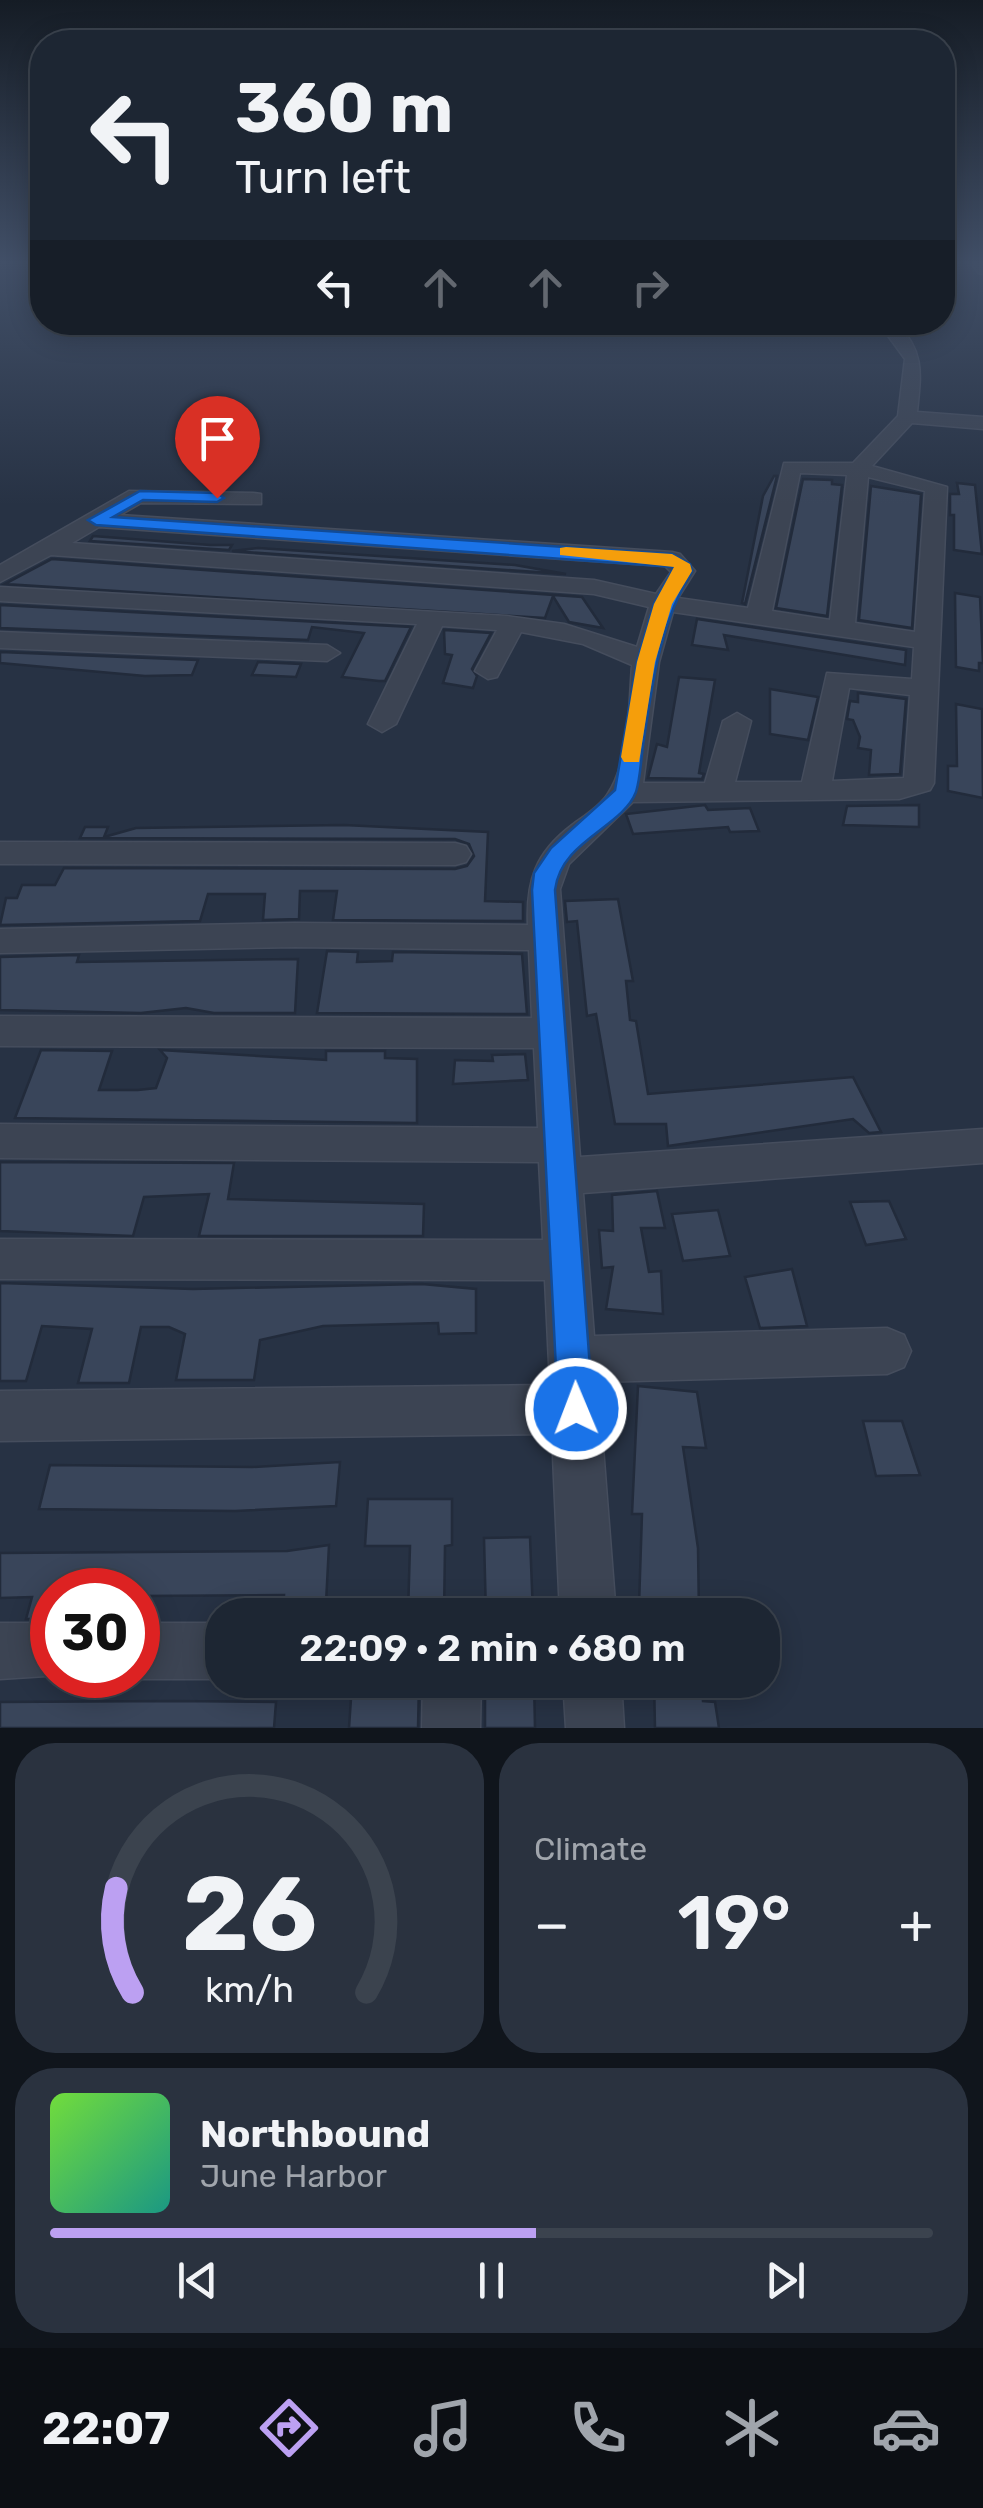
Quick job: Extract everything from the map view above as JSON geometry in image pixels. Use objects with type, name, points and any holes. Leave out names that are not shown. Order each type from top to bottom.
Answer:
[{"type":"street","points":[[842,629],[858,469],[907,417],[914,360],[907,344]]},
{"type":"street","points":[[907,417],[983,423]]},
{"type":"street","points":[[625,792],[899,790],[919,782],[936,488],[858,469],[791,467],[758,617]]},
{"type":"street","points":[[0,576],[140,496],[253,499]]},
{"type":"street","points":[[96,520],[672,559],[684,571],[663,604],[646,662],[625,792],[559,853],[546,873],[543,938],[587,1598]]},
{"type":"street","points":[[44,548],[594,587],[663,604],[926,642]]},
{"type":"street","points":[[0,640],[321,663],[352,611],[364,571]]},
{"type":"street","points":[[0,594],[352,611],[513,624],[587,633],[646,662]]},
{"type":"street","points":[[382,724],[433,618]]},
{"type":"street","points":[[488,670],[513,624]]},
{"type":"street","points":[[816,789],[836,678],[923,688]]},
{"type":"street","points":[[718,789],[737,721]]},
{"type":"street","points":[[3,861],[454,854]]},
{"type":"street","points":[[0,940],[295,935],[543,938]]},
{"type":"street","points":[[0,1032],[550,1032]]},
{"type":"street","points":[[0,1141],[559,1161],[983,1146]]},
{"type":"street","points":[[0,1260],[567,1260]]},
{"type":"street","points":[[0,1416],[575,1384],[684,1360],[887,1350]]},
{"type":"street","points":[[0,1651],[30,1651]]},
{"type":"street","points":[[160,1651],[205,1652]]},
{"type":"street","points":[[451,1728],[452,1698]]},
{"type":"street","points":[[594,1698],[596,1728]]},
{"type":"building","points":[[774,476],[745,604],[742,603],[763,496]]},
{"type":"building","points":[[803,479],[832,480],[832,484],[842,485],[827,616],[776,608]]},
{"type":"building","points":[[957,483],[975,485],[982,554],[954,550],[950,494],[959,494]]},
{"type":"building","points":[[871,486],[921,494],[912,628],[859,620]]},
{"type":"building","points":[[93,536],[232,545],[229,550],[90,541]]},
{"type":"building","points":[[258,548],[515,565],[566,574],[232,551]]},
{"type":"building","points":[[52,559],[582,597],[603,628],[569,622],[553,596],[545,618],[5,584]]},
{"type":"building","points":[[955,593],[980,597],[983,663],[979,663],[979,671],[956,667]]},
{"type":"building","points":[[0,605],[411,627],[385,681],[379,681],[342,677],[364,633],[312,627],[308,640],[0,628]]},
{"type":"building","points":[[697,619],[906,650],[905,665],[724,635],[728,650],[692,645]]},
{"type":"building","points":[[444,630],[491,633],[472,669],[477,676],[473,688],[443,683],[452,655],[445,654]]},
{"type":"building","points":[[0,652],[198,660],[192,675],[145,676],[0,663]]},
{"type":"building","points":[[258,662],[301,664],[296,677],[252,675]]},
{"type":"building","points":[[679,677],[715,680],[699,773],[704,774],[702,779],[648,778],[657,744],[667,747]]},
{"type":"building","points":[[770,689],[818,697],[808,740],[770,734]]},
{"type":"building","points":[[858,693],[906,699],[900,774],[869,775],[871,750],[858,748],[860,737],[853,720],[847,719],[850,701],[858,702]]},
{"type":"building","points":[[956,704],[982,709],[983,798],[948,791],[948,766],[957,766]]},
{"type":"building","points":[[705,805],[708,810],[750,808],[759,831],[730,832],[728,827],[633,834],[626,814]]},
{"type":"building","points":[[919,805],[919,827],[843,825],[847,806]]},
{"type":"building","points":[[344,825],[488,832],[485,901],[523,902],[523,921],[333,920],[337,891],[300,891],[299,919],[263,920],[265,894],[208,894],[200,921],[0,925],[6,898],[17,898],[22,885],[55,885],[64,868],[455,869],[467,866],[474,856],[469,844],[455,839],[80,838],[85,827],[108,827],[104,837],[136,828]]},
{"type":"building","points":[[618,899],[633,981],[626,981],[630,1020],[636,1021],[648,1094],[853,1077],[881,1132],[869,1133],[853,1119],[668,1146],[666,1124],[615,1124],[596,1014],[587,1016],[577,921],[567,922],[565,901]]},
{"type":"building","points":[[327,951],[358,952],[357,962],[392,961],[393,952],[522,954],[527,1014],[317,1013]]},
{"type":"building","points":[[79,955],[77,962],[298,959],[295,1013],[214,1013],[186,1008],[141,1013],[0,1010],[0,957]]},
{"type":"building","points":[[41,1050],[112,1051],[99,1090],[156,1088],[167,1058],[160,1050],[326,1060],[326,1051],[385,1051],[385,1058],[417,1059],[417,1123],[15,1118]]},
{"type":"building","points":[[525,1054],[528,1080],[453,1084],[455,1060],[493,1061],[492,1055]]},
{"type":"building","points":[[0,1162],[234,1163],[228,1199],[424,1204],[423,1236],[199,1236],[209,1194],[144,1197],[133,1236],[0,1231]]},
{"type":"building","points":[[657,1191],[665,1228],[641,1228],[649,1272],[661,1271],[663,1314],[606,1309],[613,1267],[602,1268],[599,1230],[613,1231],[612,1195]]},
{"type":"building","points":[[889,1201],[906,1239],[866,1245],[850,1202]]},
{"type":"building","points":[[718,1210],[730,1256],[683,1261],[672,1214]]},
{"type":"building","points":[[792,1269],[807,1326],[760,1328],[745,1277]]},
{"type":"building","points":[[0,1283],[193,1289],[422,1284],[476,1289],[476,1333],[439,1334],[438,1323],[323,1326],[260,1340],[254,1380],[176,1380],[185,1334],[169,1327],[141,1327],[129,1383],[78,1383],[92,1329],[42,1326],[26,1381],[0,1381]]},
{"type":"building","points":[[638,1386],[697,1392],[706,1448],[683,1447],[698,1548],[699,1598],[639,1598],[642,1514],[632,1514]]},
{"type":"building","points":[[863,1421],[902,1421],[920,1475],[876,1476]]},
{"type":"building","points":[[340,1462],[336,1506],[235,1511],[39,1509],[50,1465],[252,1467]]},
{"type":"building","points":[[368,1499],[452,1499],[452,1545],[445,1546],[444,1598],[408,1598],[410,1546],[365,1546]]},
{"type":"building","points":[[530,1537],[532,1598],[486,1598],[484,1538]]},
{"type":"building","points":[[329,1545],[326,1598],[160,1596],[160,1568],[30,1568],[30,1597],[0,1598],[0,1553],[287,1551]]},
{"type":"building","points":[[351,1698],[419,1698],[418,1728],[349,1728]]},
{"type":"building","points":[[485,1698],[534,1698],[535,1728],[485,1728]]},
{"type":"building","points":[[654,1698],[703,1698],[715,1702],[719,1728],[655,1728]]},
{"type":"building","points":[[0,1702],[276,1702],[274,1728],[0,1728]]},
{"type":"slow traffic","points":[[566,552],[672,559],[682,564],[684,571],[675,591],[663,604],[646,662],[631,757]]},
{"type":"route","points":[[217,498],[137,496],[96,520],[672,559],[682,564],[684,571],[675,591],[663,604],[646,662],[625,792],[559,853],[546,873],[543,890],[543,938],[576,1409]]}]
